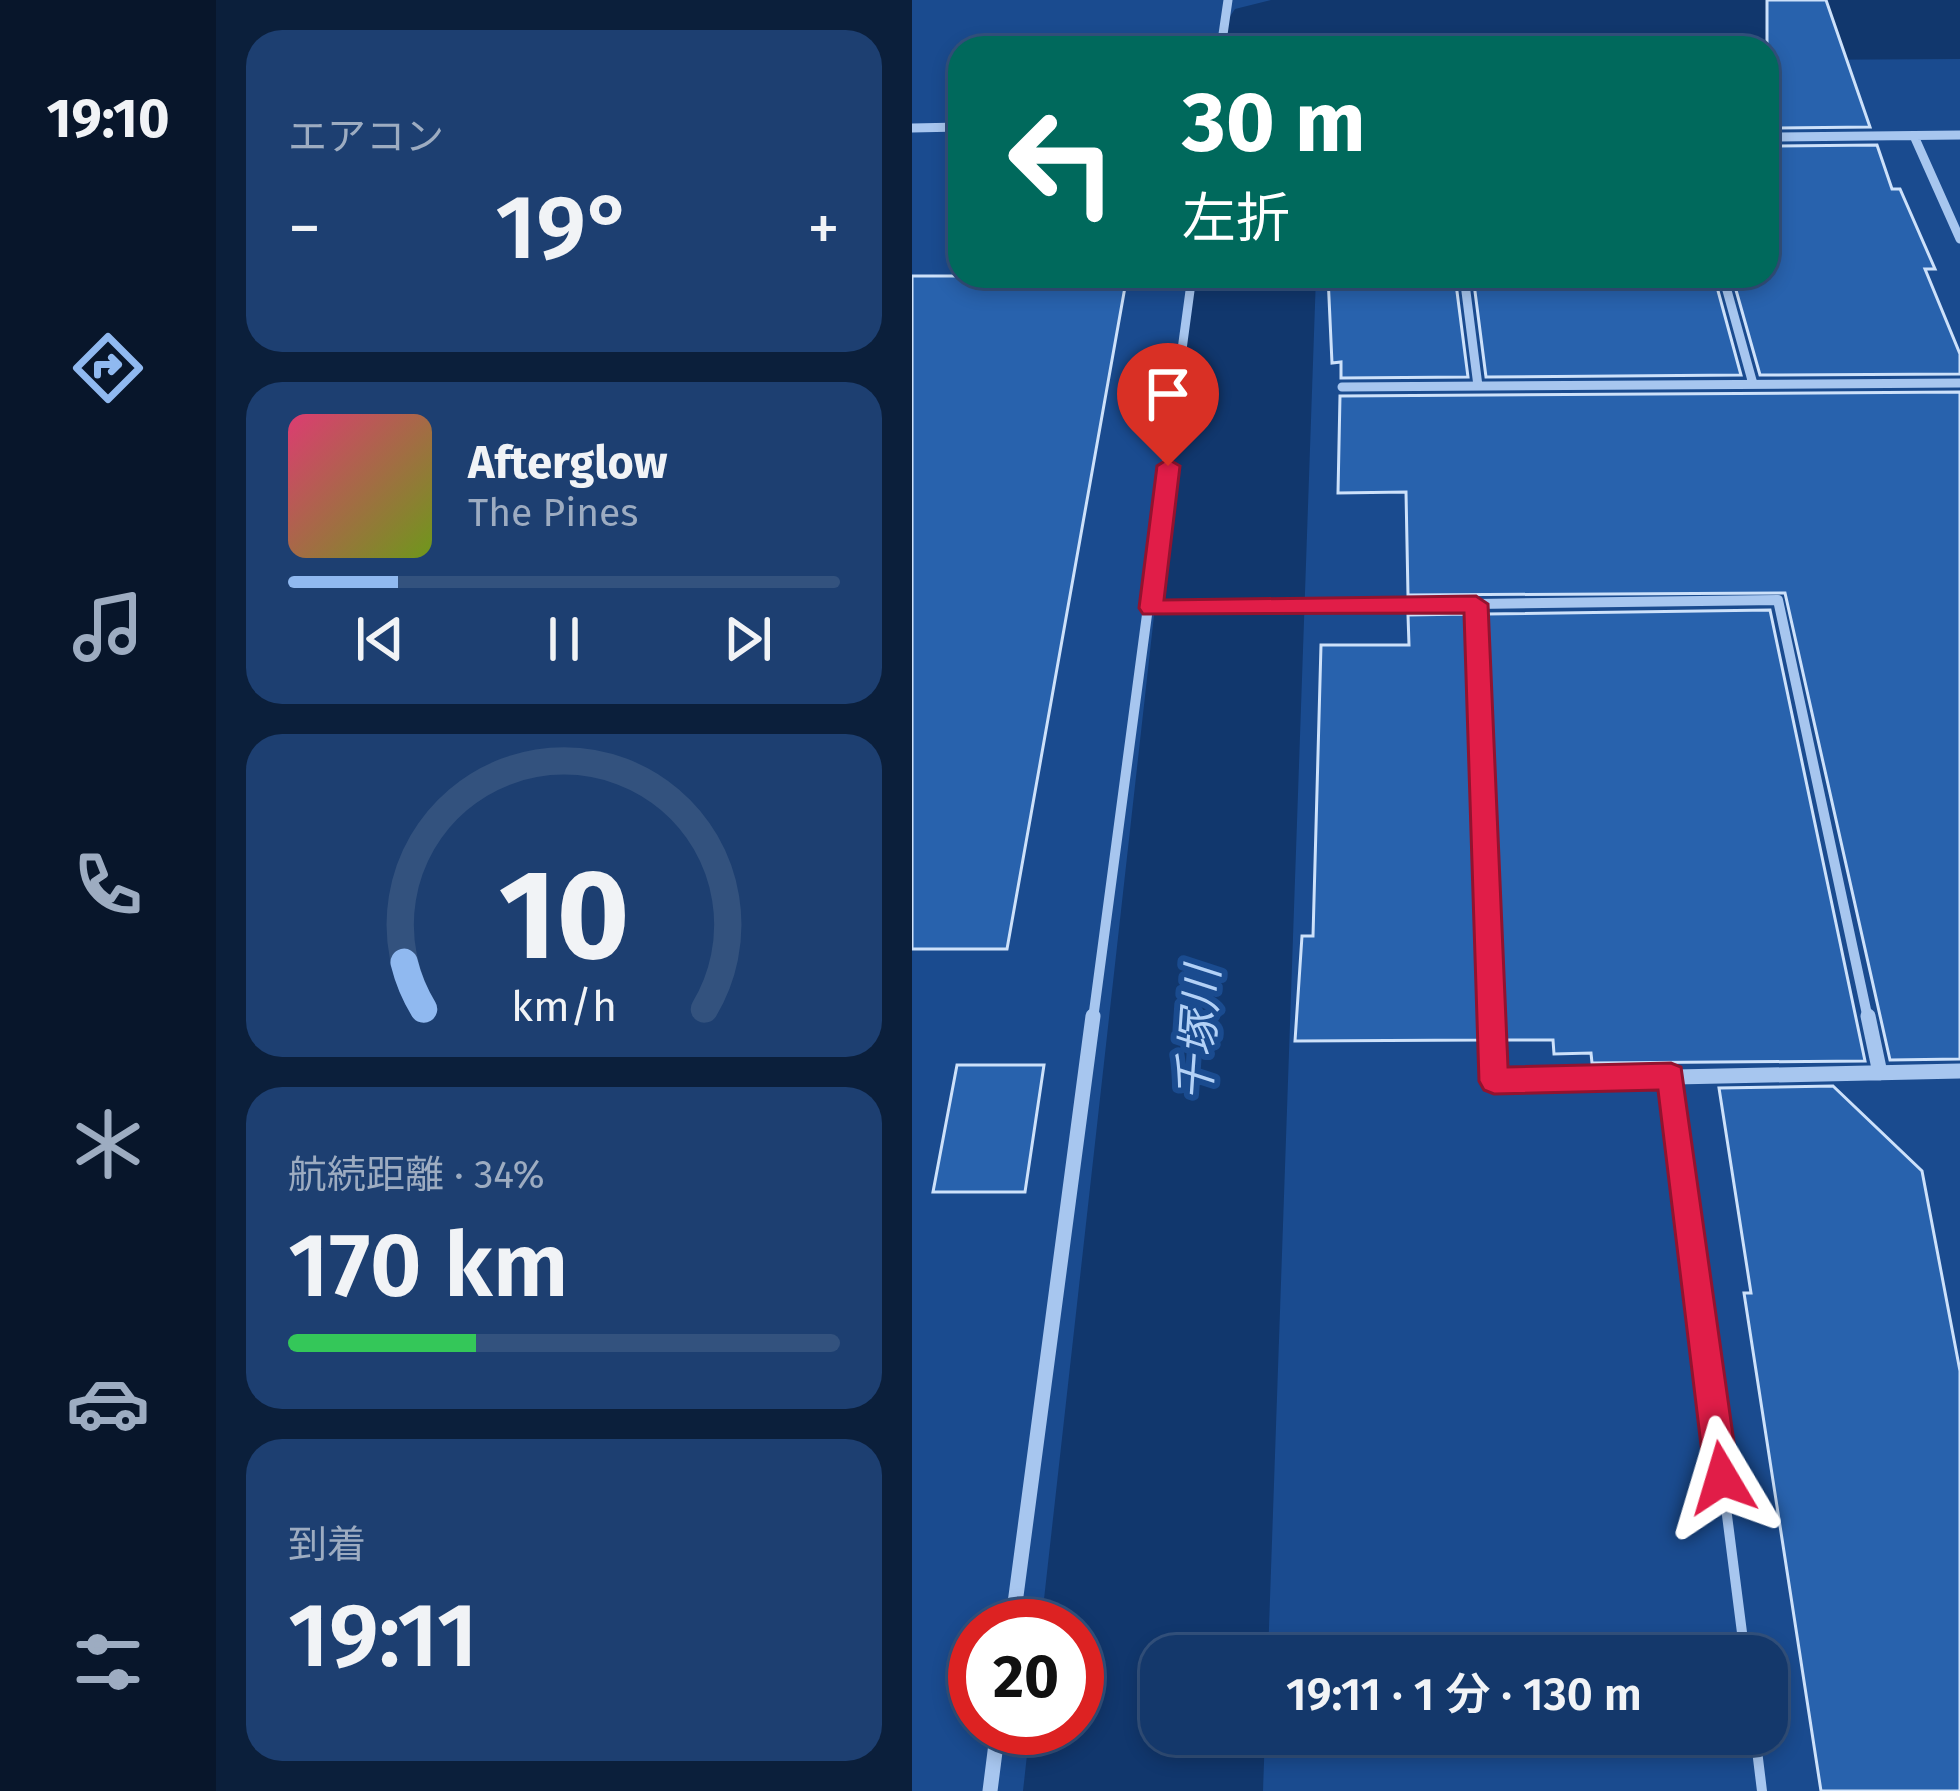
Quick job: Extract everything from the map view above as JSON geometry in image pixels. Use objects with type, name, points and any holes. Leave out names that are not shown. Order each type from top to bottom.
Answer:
[{"type":"street","points":[[1223,36],[1228,0]]},
{"type":"street","points":[[912,128],[948,128]]},
{"type":"street","points":[[1779,137],[1960,135]]},
{"type":"street","points":[[1914,136],[1960,239]]},
{"type":"street","points":[[1016,1599],[1191,288]]},
{"type":"street","points":[[1466,288],[1478,386]]},
{"type":"street","points":[[1727,288],[1753,384]]},
{"type":"street","points":[[1342,387],[1960,383]]},
{"type":"street","points":[[1151,608],[1778,600],[1880,1072]]},
{"type":"street","points":[[1476,604],[1494,1081],[1880,1072],[1959,1076]]},
{"type":"street","points":[[990,1791],[995,1755]]},
{"type":"lane","points":[[1671,1076],[1742,1635]]},
{"type":"lane","points":[[1758,1755],[1762,1791]]},
{"type":"building","points":[[1767,0],[1826,0],[1870,127],[1779,128],[1779,36],[1767,36]]},
{"type":"building","points":[[1877,145],[1892,189],[1900,189],[1935,269],[1925,269],[1960,354],[1960,374],[1760,375],[1735,288],[1779,288],[1779,146]]},
{"type":"building","points":[[912,276],[948,276],[948,288],[1125,288],[1007,949],[912,949]]},
{"type":"building","points":[[1329,288],[1457,288],[1468,377],[1341,378],[1341,362],[1332,363]]},
{"type":"building","points":[[1475,288],[1717,288],[1741,375],[1486,377]]},
{"type":"building","points":[[1960,392],[1960,1059],[1890,1060],[1785,593],[1408,595],[1406,492],[1338,493],[1340,396]]},
{"type":"building","points":[[1770,610],[1865,1061],[1592,1063],[1591,1053],[1554,1054],[1553,1040],[1505,1040],[1486,614]]},
{"type":"building","points":[[1467,614],[1481,1040],[1295,1041],[1302,936],[1313,936],[1321,645],[1409,645],[1408,615]]},
{"type":"building","points":[[957,1065],[1044,1065],[1025,1192],[933,1192]]},
{"type":"building","points":[[1833,1086],[1922,1171],[1960,1371],[1960,1791],[1821,1791],[1744,1293],[1751,1293],[1719,1088]]},
{"type":"waterway","name":"千塚川","points":[[1272,36],[1272,31],[1960,28]]},
{"type":"waterway","name":"千塚川","points":[[1143,1791],[1253,288]]},
{"type":"route","points":[[1168,466],[1151,608],[1476,604],[1494,1081],[1671,1076],[1722,1478]]}]
